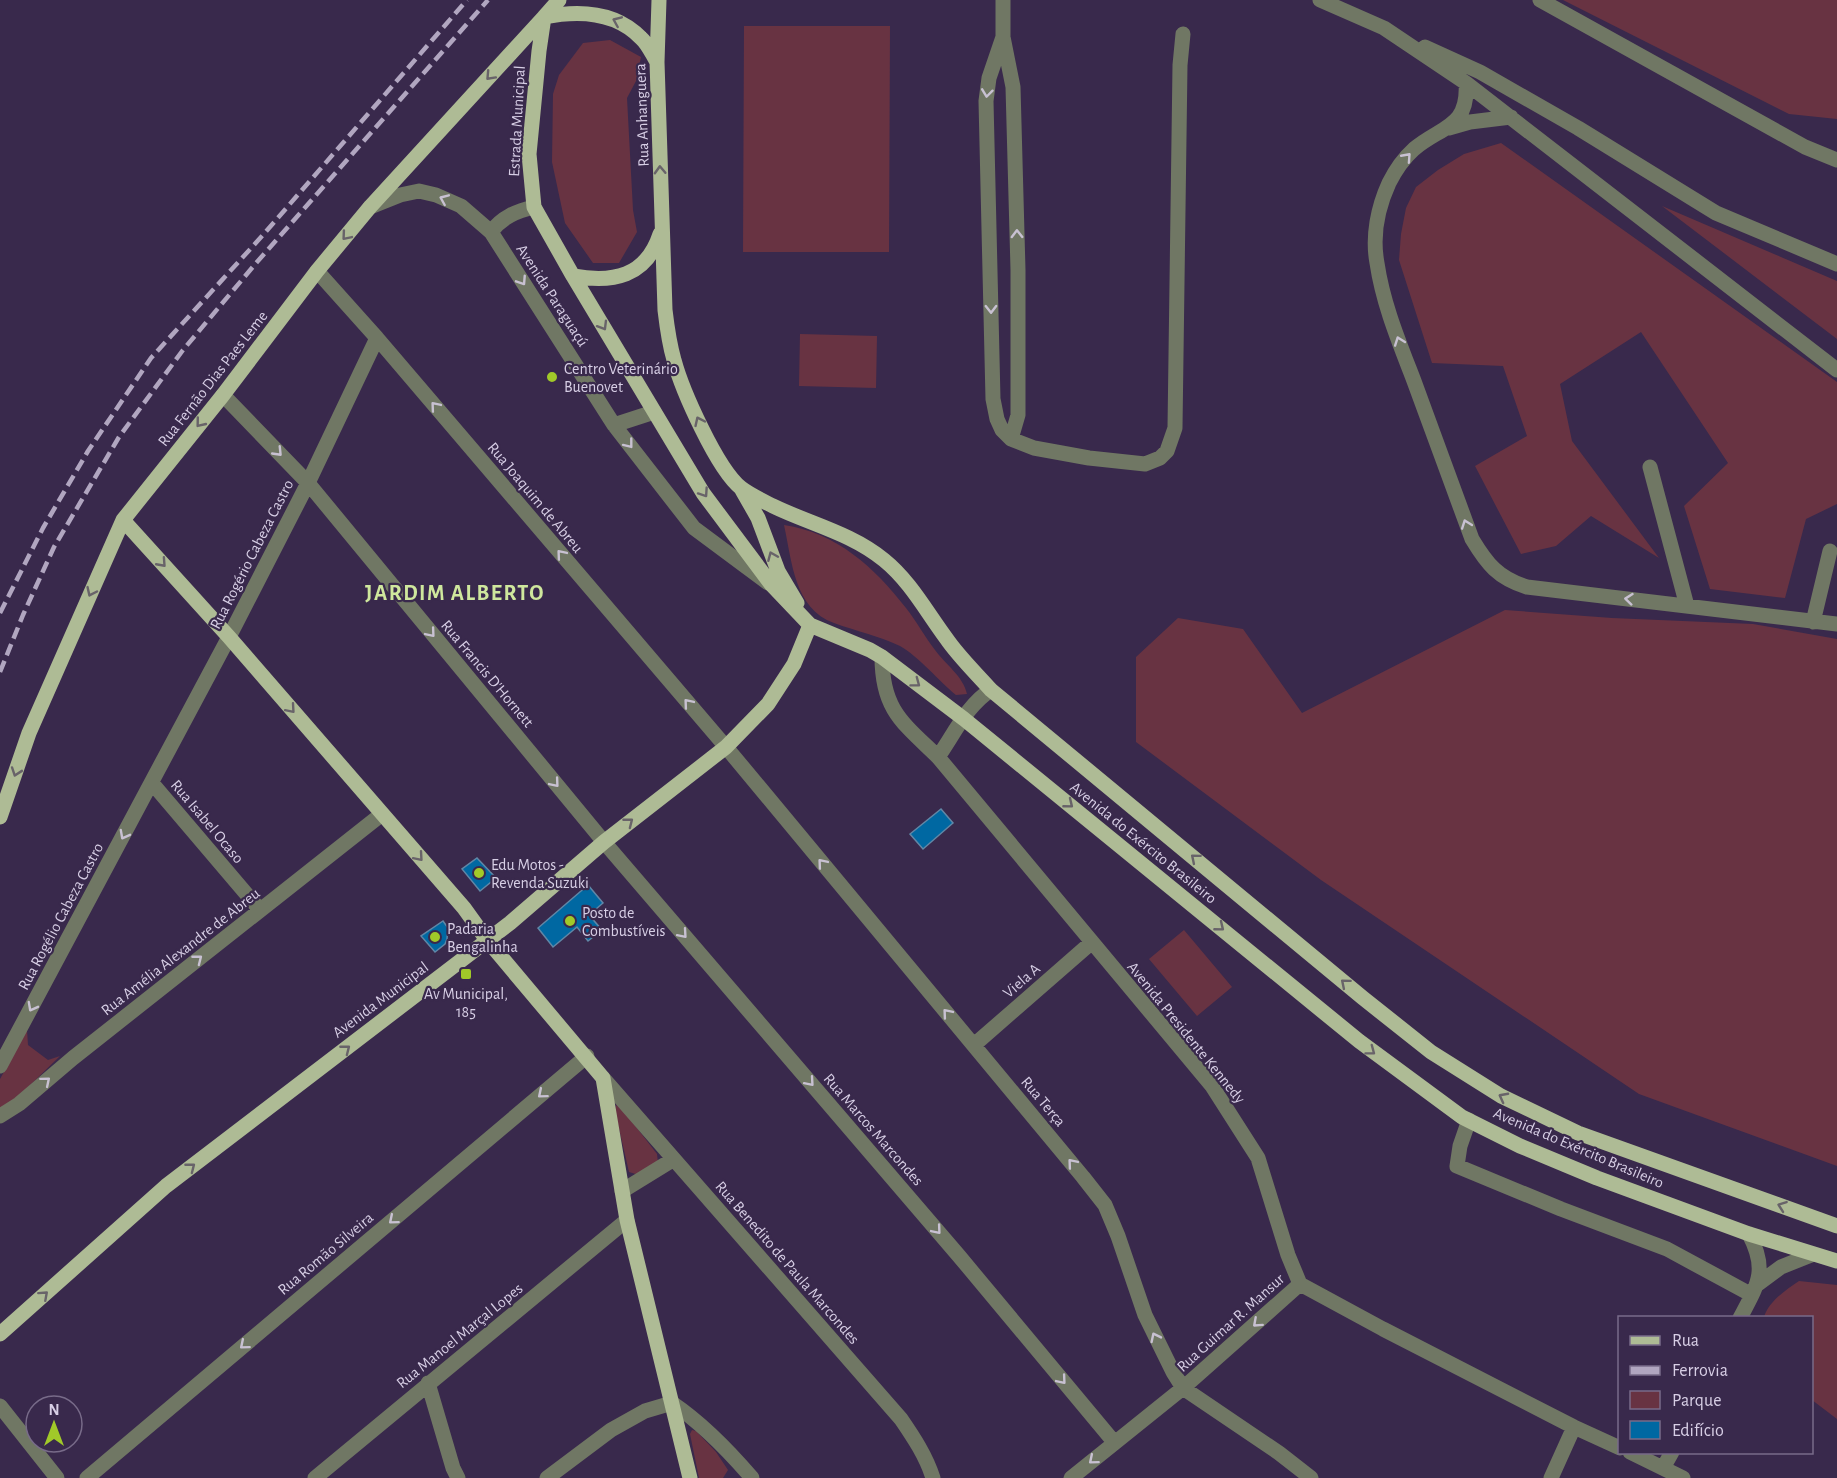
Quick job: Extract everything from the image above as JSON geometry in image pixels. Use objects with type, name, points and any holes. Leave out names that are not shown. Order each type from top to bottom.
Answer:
[{"type":"main road","points":[[544,17],[559,0]]},
{"type":"main road","name":"Rua Anhanguera","points":[[659,0],[657,62],[662,229]]},
{"type":"main road","points":[[544,17],[572,12],[596,14],[613,19],[628,26],[643,39],[657,62]]},
{"type":"main road","name":"Estrada Municipal","points":[[544,17],[529,154],[534,207],[573,276]]},
{"type":"main road","name":"Rua Fernão Dias Paes Leme","points":[[0,817],[29,733],[123,520],[223,395],[317,271],[370,207],[544,17]]},
{"type":"main road","points":[[573,276],[595,280],[624,276],[646,260],[655,250],[662,229]]},
{"type":"main road","name":"Avenida do Exército Brasileiro","points":[[662,229],[664,310],[674,362],[709,442],[722,465],[740,488],[780,510],[851,539],[882,558],[906,582],[947,640],[991,690],[1431,1052],[1501,1096],[1578,1133],[1837,1226]]},
{"type":"main road","name":"Avenida do Exército Brasileiro","points":[[573,276],[704,493],[771,584],[810,625],[882,657],[964,719],[1359,1041],[1420,1088],[1469,1120],[1520,1146],[1597,1178],[1749,1234],[1811,1255],[1837,1261]]},
{"type":"main road","points":[[740,488],[758,518],[778,571],[810,625]]},
{"type":"main road","points":[[123,520],[229,637],[464,908],[487,940],[587,1056],[603,1078],[627,1220],[690,1478]]},
{"type":"main road","name":"Avenida Municipal","points":[[0,1334],[166,1186],[510,923],[604,842],[726,747],[768,704],[794,664],[810,625]]},
{"type":"street","points":[[1003,0],[1003,37],[1013,87],[1018,270],[1018,415],[1011,439]]},
{"type":"street","points":[[1320,0],[1480,72],[1578,128],[1716,213],[1837,264]]},
{"type":"street","points":[[1540,0],[1805,147],[1837,160]]},
{"type":"street","points":[[1384,28],[1466,83],[1837,370]]},
{"type":"street","points":[[1003,37],[989,78],[986,101],[993,387],[997,419],[1002,430],[1011,439],[1034,448],[1089,458],[1145,464],[1160,458],[1167,451],[1175,428],[1180,65],[1183,34]]},
{"type":"street","points":[[1466,83],[1467,102],[1464,110],[1446,128],[1414,149],[1390,181],[1377,220],[1376,237],[1377,262],[1388,311],[1472,539],[1494,571],[1527,588],[1837,624]]},
{"type":"street","points":[[1446,128],[1470,122],[1511,117]]},
{"type":"street","name":"Avenida Paraguaçú","points":[[370,207],[400,195],[419,191],[436,195],[461,206],[491,232],[614,424],[694,528],[729,556],[771,584]]},
{"type":"street","points":[[491,232],[497,223],[509,216],[534,207]]},
{"type":"street","points":[[991,269],[1018,270]]},
{"type":"street","name":"Rua Joaquim de Abreu","points":[[317,271],[726,747]]},
{"type":"street","name":"Rua Rogério Cabeza Castro","points":[[152,783],[308,483],[376,338]]},
{"type":"street","points":[[993,387],[1009,390],[1019,387]]},
{"type":"street","name":"Rua Francis D'Hornett","points":[[223,395],[308,483],[604,842]]},
{"type":"street","points":[[614,424],[654,412]]},
{"type":"street","points":[[1650,467],[1687,606]]},
{"type":"street","points":[[1813,622],[1830,551]]},
{"type":"street","name":"Avenida Presidente Kennedy","points":[[882,657],[882,678],[887,698],[896,715],[938,757],[1212,1086],[1258,1158],[1288,1255],[1300,1284]]},
{"type":"street","points":[[938,757],[971,706],[980,696],[991,690]]},
{"type":"street","name":"Rua Terça","points":[[726,747],[1105,1205],[1118,1236],[1144,1316],[1168,1363],[1184,1388],[1279,1453],[1311,1478]]},
{"type":"street","name":"Rua Isabel Ocaso","points":[[152,783],[260,910]]},
{"type":"street","name":"Rua Rogélio Cabeza Castro","points":[[0,1066],[152,783]]},
{"type":"street","name":"Rua Amélia Alexandre de Abreu","points":[[0,1116],[19,1104],[73,1058],[382,814]]},
{"type":"street","name":"Rua Marcos Marcondes","points":[[604,842],[1114,1442]]},
{"type":"street","name":"Viela A","points":[[974,1045],[1092,942]]},
{"type":"street","name":"Rua Romão Silveira","points":[[87,1478],[587,1056]]},
{"type":"street","name":"Rua Benedito de Paula Marcondes","points":[[603,1078],[901,1419],[928,1462],[933,1478]]},
{"type":"street","points":[[1469,1120],[1460,1146],[1457,1166],[1666,1249],[1755,1289]]},
{"type":"street","points":[[621,1191],[674,1159]]},
{"type":"street","name":"Rua Manoel Marçal Lopes","points":[[315,1478],[627,1220]]},
{"type":"street","points":[[1741,1316],[1755,1289],[1760,1265],[1757,1249],[1749,1234]]},
{"type":"street","points":[[1755,1289],[1781,1267],[1811,1255]]},
{"type":"street","points":[[1300,1284],[1383,1329],[1618,1447]]},
{"type":"street","name":"Rua Guimar R. Mansur","points":[[1071,1478],[1184,1388],[1300,1284]]},
{"type":"street","points":[[429,1383],[453,1468],[458,1478]]},
{"type":"street","points":[[547,1478],[611,1430],[645,1411],[672,1403],[694,1418],[719,1440],[747,1477]]},
{"type":"street","points":[[0,1406],[57,1478]]},
{"type":"street","points":[[1551,1478],[1574,1426]]},
{"type":"street","points":[[1634,1454],[1683,1478]]},
{"type":"street","points":[[1664,1468],[1671,1454]]},
{"type":"green space","points":[[1563,0],[1837,0],[1837,119],[1789,114]]},
{"type":"green space","points":[[744,26],[890,26],[889,252],[743,252]]},
{"type":"green space","points":[[610,40],[641,57],[636,81],[627,98],[633,210],[637,232],[619,263],[593,263],[565,223],[552,162],[553,94],[559,75],[583,43]]},
{"type":"green space","points":[[1501,143],[1837,382],[1837,504],[1806,519],[1785,598],[1710,589],[1684,506],[1728,463],[1641,332],[1560,384],[1572,441],[1659,558],[1591,516],[1556,546],[1521,554],[1475,466],[1527,436],[1503,366],[1432,363],[1399,260],[1406,208],[1416,187],[1464,154]]},
{"type":"green space","points":[[1662,206],[1837,281],[1837,339]]},
{"type":"green space","points":[[800,334],[877,336],[876,388],[799,386]]},
{"type":"green space","points":[[784,525],[821,536],[853,554],[867,566],[906,608],[935,650],[958,676],[967,694],[956,695],[900,646],[834,623],[810,607],[797,582]]},
{"type":"green space","points":[[1505,610],[1612,618],[1753,624],[1837,639],[1837,1166],[1639,1094],[1321,880],[1136,742],[1136,657],[1178,618],[1243,629],[1302,713]]},
{"type":"green space","points":[[1184,930],[1232,987],[1197,1016],[1149,959]]},
{"type":"green space","points":[[27,1030],[28,1045],[48,1060],[60,1056],[0,1111],[0,1079]]},
{"type":"green space","points":[[616,1105],[623,1110],[657,1154],[658,1163],[639,1175],[629,1172],[615,1111]]},
{"type":"green space","points":[[1799,1281],[1837,1285],[1837,1419],[1813,1401],[1813,1316],[1764,1316],[1774,1301]]},
{"type":"green space","points":[[692,1430],[696,1431],[716,1452],[728,1470],[723,1478],[699,1478],[690,1434]]},
{"type":"building","points":[[941,809],[953,823],[923,849],[910,834]]},
{"type":"building","name":"Edu Motos - Revenda Suzuki","points":[[477,858],[496,878],[480,891],[462,869]]},
{"type":"building","name":"Posto de Combustíveis","points":[[588,885],[603,903],[589,915],[602,930],[588,941],[577,927],[553,947],[538,928]]},
{"type":"building","name":"Padaria Bengalinha","points":[[443,921],[448,928],[447,939],[445,944],[435,952],[421,936]]},
{"type":"railway","points":[[0,613],[43,528],[88,451],[151,358],[263,235],[467,0]]},
{"type":"railway","points":[[0,672],[54,547],[119,437],[183,350],[257,262],[488,0]]},
{"type":"place","name":"Centro Veterinário Buenovet","points":[[552,377]]},
{"type":"place","name":"Edu Motos - Revenda Suzuki","points":[[479,873]]},
{"type":"place","name":"Posto de Combustíveis","points":[[570,921]]},
{"type":"place","name":"Padaria Bengalinha","points":[[435,937]]},
{"type":"place","name":"Av Municipal, 185","points":[[466,974]]},
{"type":"district","name":"JARDIM ALBERTO","points":[[455,592]]}]
